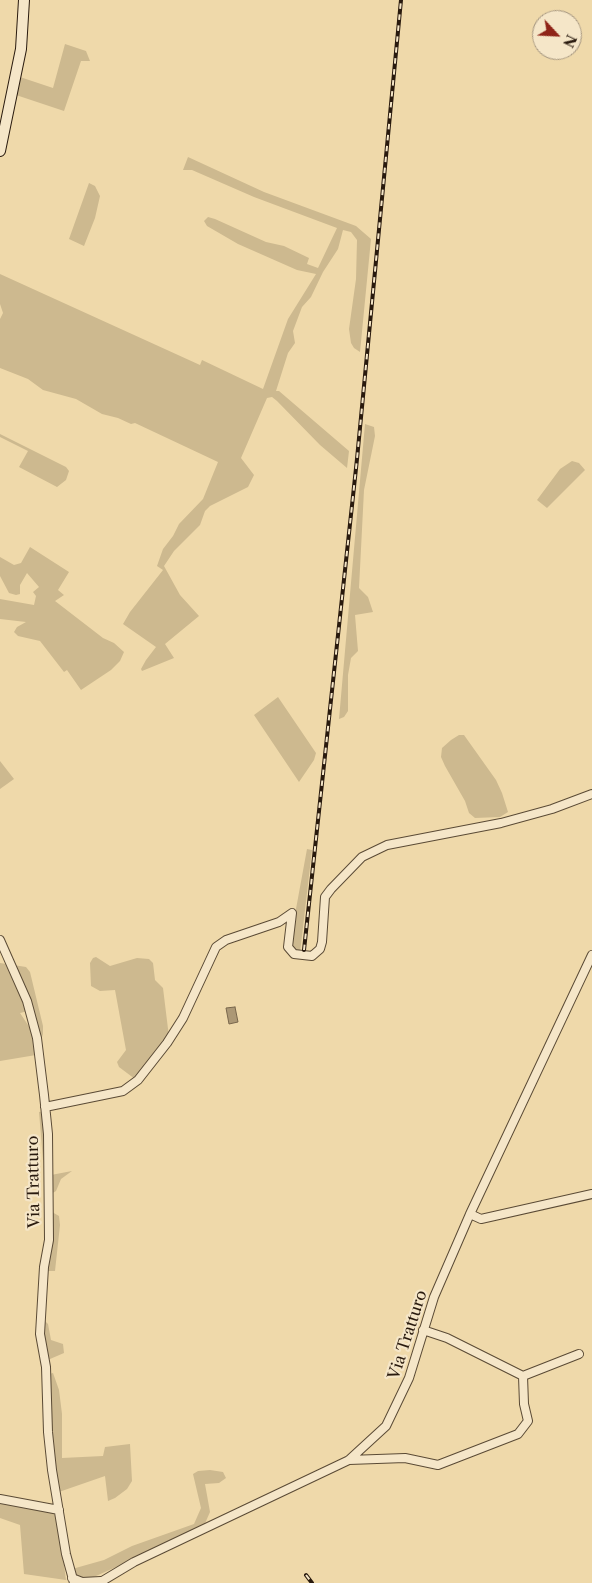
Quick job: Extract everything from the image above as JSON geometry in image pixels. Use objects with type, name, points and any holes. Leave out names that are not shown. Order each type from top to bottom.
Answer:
[{"type":"main road","points":[[0,151],[21,49],[24,0]]},
{"type":"street","points":[[45,1107],[123,1091],[138,1080],[179,1024],[216,947],[226,940],[280,922],[292,913],[288,947],[294,954],[312,956],[320,949],[322,942],[325,897],[362,857],[387,845],[501,823],[552,809],[592,794]]},
{"type":"street","name":"Via Tratturo","points":[[0,940],[18,978],[37,1038],[48,1134],[49,1240],[44,1267],[40,1334],[46,1367],[48,1432],[59,1510],[73,1580],[82,1582],[100,1582],[134,1562],[349,1460],[370,1443],[386,1426],[398,1404],[434,1297],[470,1214],[592,956]]},
{"type":"street","points":[[470,1214],[480,1219],[592,1194]]},
{"type":"street","points":[[423,1330],[447,1338],[523,1376],[579,1354]]},
{"type":"street","points":[[349,1460],[405,1458],[438,1465],[518,1434],[528,1421],[524,1404],[523,1376]]},
{"type":"street","points":[[370,1443],[371,1458]]},
{"type":"street","points":[[0,1499],[59,1510]]},
{"type":"shaded area","points":[[65,44],[86,51],[90,61],[81,61],[64,111],[16,95],[20,77],[53,88]]},
{"type":"shaded area","points":[[188,157],[264,192],[356,226],[371,239],[360,352],[351,343],[349,329],[356,279],[357,240],[351,232],[343,230],[338,249],[323,272],[311,297],[302,307],[293,331],[295,343],[288,353],[276,391],[279,391],[349,451],[347,468],[320,445],[277,401],[272,397],[267,398],[241,458],[254,475],[248,487],[210,506],[205,511],[200,525],[174,551],[164,566],[180,595],[199,616],[165,644],[174,658],[142,671],[141,669],[146,660],[156,647],[123,624],[130,612],[163,570],[157,566],[163,549],[179,524],[203,499],[218,462],[135,423],[131,424],[102,414],[76,399],[43,390],[28,379],[0,368],[0,319],[3,313],[0,304],[0,274],[200,365],[202,360],[263,389],[288,319],[316,274],[297,270],[238,244],[207,226],[204,221],[208,217],[215,219],[266,242],[284,246],[309,258],[307,264],[318,268],[337,228],[254,197],[192,170],[183,170]]},
{"type":"shaded area","points":[[89,183],[95,186],[100,196],[95,218],[84,246],[69,239]]},
{"type":"shaded area","points":[[365,424],[374,427],[375,436],[364,490],[359,588],[368,597],[373,612],[355,615],[358,651],[351,658],[348,675],[348,711],[344,717],[339,719]]},
{"type":"shaded area","points":[[0,434],[66,467],[69,471],[66,480],[57,487],[19,467],[28,451],[0,437]]},
{"type":"shaded area","points":[[572,461],[579,463],[585,470],[547,508],[537,500],[560,469]]},
{"type":"shaded area","points":[[30,547],[69,572],[58,590],[64,595],[55,601],[124,652],[120,661],[111,670],[81,690],[67,670],[64,672],[40,641],[18,636],[14,632],[17,627],[26,622],[0,619],[0,599],[34,605],[36,596],[33,592],[39,587],[27,573],[20,585],[20,594],[16,595],[9,593],[0,576],[0,557],[14,565],[21,563]]},
{"type":"shaded area","points":[[278,697],[316,753],[314,760],[299,782],[254,715]]},
{"type":"shaded area","points":[[459,735],[464,735],[496,780],[508,812],[500,817],[475,818],[469,813],[465,801],[445,766],[441,757],[442,748]]},
{"type":"shaded area","points":[[0,761],[14,779],[0,789]]},
{"type":"shaded area","points":[[307,849],[312,850],[300,953],[289,947]]},
{"type":"shaded area","points":[[96,957],[110,966],[137,958],[149,959],[153,963],[155,980],[163,988],[169,1037],[135,1079],[119,1067],[117,1062],[126,1050],[115,990],[100,991],[91,986],[90,963]]},
{"type":"shaded area","points":[[0,963],[26,967],[30,972],[43,1026],[43,1034],[36,1055],[0,1061]],"holes":[[[32,1010],[36,1027],[30,1028],[20,1013]]]},
{"type":"shaded area","points":[[235,1007],[238,1022],[229,1024],[226,1008]]},
{"type":"shaded area","points":[[44,1111],[45,1160],[43,1160],[39,1112]]},
{"type":"shaded area","points":[[72,1171],[61,1179],[56,1191],[51,1194],[51,1175]]},
{"type":"shaded area","points":[[52,1212],[59,1216],[60,1225],[55,1271],[48,1271]]},
{"type":"shaded area","points":[[45,1321],[48,1324],[51,1340],[63,1344],[64,1353],[50,1359],[47,1359],[42,1324]]},
{"type":"shaded area","points":[[53,1373],[59,1390],[62,1414],[62,1458],[103,1456],[105,1447],[130,1444],[132,1481],[127,1489],[115,1498],[108,1501],[105,1476],[56,1493],[49,1374]]},
{"type":"shaded area","points":[[198,1471],[223,1472],[226,1478],[219,1483],[205,1484],[210,1512],[203,1528],[86,1580],[76,1578],[72,1569],[104,1560],[132,1546],[194,1524],[201,1508],[193,1474]]},
{"type":"shaded area","points":[[0,1501],[57,1511],[66,1580],[24,1574],[20,1525],[0,1518]]},
{"type":"railway","points":[[304,950],[357,459],[401,0]]},
{"type":"railway","points":[[306,1575],[312,1583]]}]
